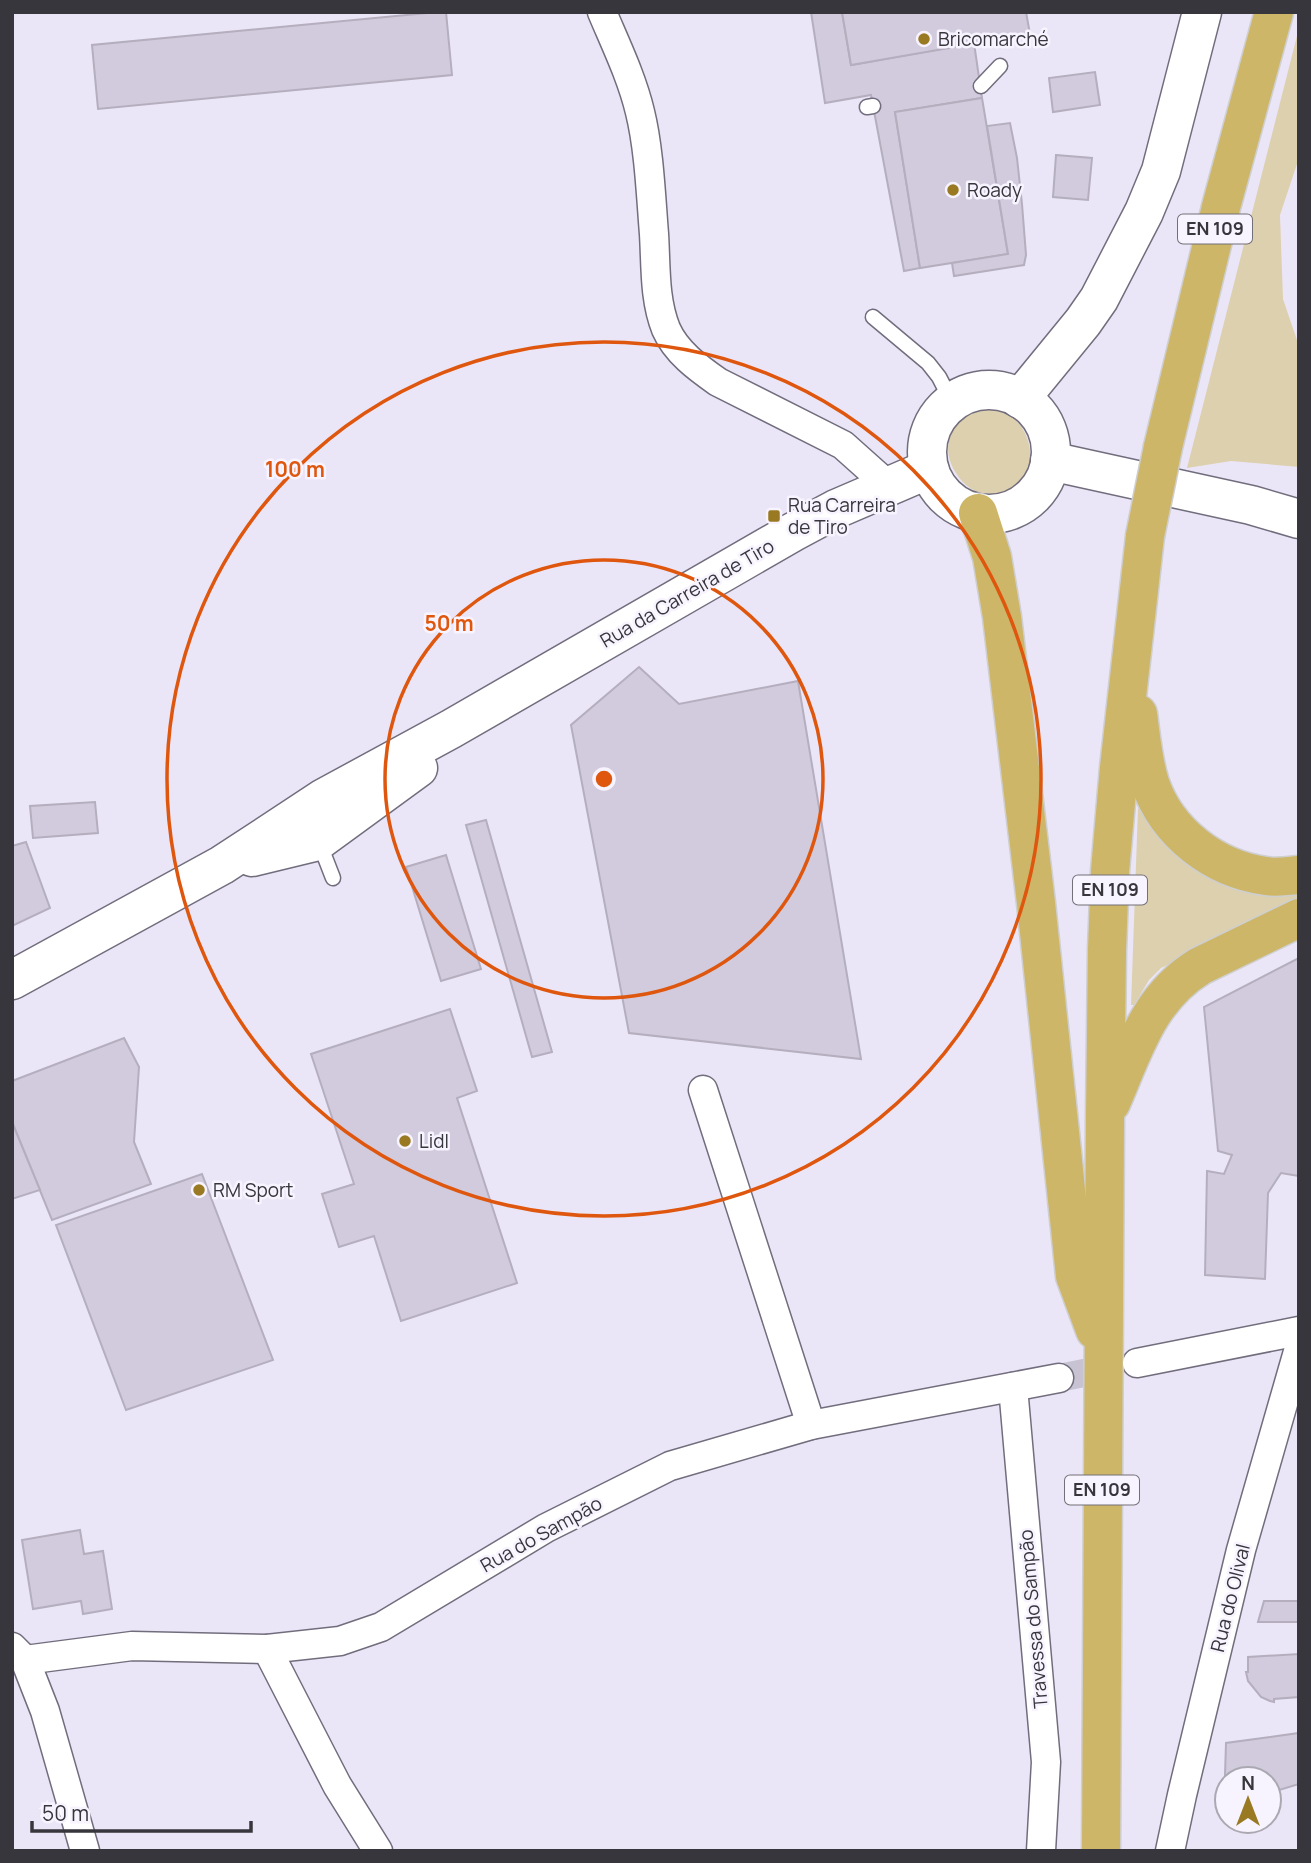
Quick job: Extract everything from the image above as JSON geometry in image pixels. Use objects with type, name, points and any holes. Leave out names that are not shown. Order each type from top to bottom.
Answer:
[{"type":"main road","points":[[1020,399],[1100,299],[1144,212],[1161,171],[1202,12]]},
{"type":"main road","name":"EN 109","points":[[1101,1851],[1120,1358],[1105,1118],[1110,871],[1129,663],[1145,536],[1163,447],[1221,206],[1274,12]]},
{"type":"main road","points":[[986,390],[1004,392],[1020,399],[1041,419],[1049,439],[1050,461],[1041,484],[1025,502],[1011,510],[995,513],[978,513],[965,509],[947,498],[934,482],[927,454],[928,439],[941,412],[952,402],[968,394],[986,390]]},
{"type":"main road","points":[[1050,461],[1251,505],[1299,519]]},
{"type":"main road","name":"Rua da Carreira de Tiro","points":[[12,980],[222,865],[324,798],[451,729],[793,532],[836,509],[929,469]]},
{"type":"main road","points":[[978,513],[992,556],[1002,617],[1036,903],[1075,1276],[1120,1358]]},
{"type":"main road","points":[[1129,663],[1150,782],[1158,801],[1176,827],[1196,847],[1229,866],[1267,876],[1299,875]]},
{"type":"main road","name":"Rua da Carreira de Tiro","points":[[222,865],[318,841],[410,775],[431,757],[451,729]]},
{"type":"main road","points":[[318,841],[315,824],[324,798]]},
{"type":"main road","points":[[1105,1118],[1152,1012],[1175,984],[1200,966],[1299,918]]},
{"type":"street","points":[[603,12],[640,112],[647,158],[658,297],[667,330],[684,355],[701,371],[843,445],[890,487]]},
{"type":"street","points":[[703,1090],[811,1425]]},
{"type":"street","points":[[1120,1358],[1299,1331]]},
{"type":"street","name":"Rua do Olival","points":[[1170,1851],[1241,1550],[1290,1408],[1299,1348]]},
{"type":"street","name":"Rua do Sampão","points":[[18,1654],[132,1646],[267,1649],[340,1641],[381,1627],[546,1528],[670,1466],[811,1425],[1059,1378]]},
{"type":"street","name":"Travessa do Sampão","points":[[1013,1387],[1045,1762],[1041,1851]]},
{"type":"street","points":[[267,1649],[337,1785],[379,1851]]},
{"type":"street","points":[[18,1654],[45,1711],[85,1851]]},
{"type":"lane","points":[[981,86],[1000,66]]},
{"type":"lane","points":[[873,317],[928,363],[940,377],[952,402]]},
{"type":"lane","points":[[318,841],[333,878]]},
{"type":"shaded area","points":[[1299,28],[1299,158],[1280,215],[1283,299],[1299,346],[1299,467],[1231,461],[1187,468]]},
{"type":"shaded area","points":[[983,404],[1002,410],[1016,421],[1026,435],[1030,451],[1029,467],[1022,481],[1010,490],[991,494],[975,491],[963,482],[956,473],[948,452],[952,432],[957,424],[973,409]]},
{"type":"shaded area","points":[[1138,808],[1156,832],[1299,890],[1299,903],[1161,968],[1149,980],[1134,1005],[1131,1005]]},
{"type":"building","points":[[446,12],[452,75],[98,109],[92,45]]},
{"type":"building","points":[[811,12],[842,12],[851,65],[974,43],[982,98],[895,112],[920,268],[904,271],[871,95],[825,103]]},
{"type":"building","name":"Bricomarché","points":[[842,12],[1026,12],[1030,34],[851,65]]},
{"type":"building","points":[[1095,72],[1100,105],[1053,112],[1049,78]]},
{"type":"building","name":"Roady","points":[[982,98],[1008,254],[920,268],[895,112]]},
{"type":"building","points":[[1010,123],[1022,204],[1026,255],[1024,265],[954,276],[952,263],[1008,254],[987,126]]},
{"type":"building","points":[[1056,155],[1092,158],[1088,200],[1053,197]]},
{"type":"building","points":[[639,667],[679,704],[798,681],[861,1059],[629,1033],[571,725]]},
{"type":"building","points":[[95,802],[98,833],[33,838],[30,806]]},
{"type":"building","points":[[486,820],[552,1052],[532,1057],[466,825]]},
{"type":"building","points":[[26,842],[50,908],[12,926],[12,846]]},
{"type":"building","points":[[446,855],[481,969],[441,981],[406,867]]},
{"type":"building","points":[[1299,958],[1299,1176],[1281,1173],[1268,1193],[1265,1279],[1205,1275],[1207,1171],[1224,1174],[1232,1155],[1218,1151],[1204,1007]]},
{"type":"building","name":"Lidl","points":[[450,1009],[477,1091],[457,1098],[517,1283],[401,1321],[374,1236],[339,1247],[322,1194],[354,1184],[311,1054]]},
{"type":"building","points":[[124,1038],[139,1067],[134,1142],[151,1184],[52,1220],[12,1122],[12,1081]]},
{"type":"building","points":[[12,1122],[40,1190],[12,1199]]},
{"type":"building","points":[[202,1174],[273,1360],[126,1410],[56,1225]]},
{"type":"building","points":[[80,1530],[84,1554],[103,1551],[112,1609],[83,1614],[81,1601],[33,1609],[22,1540]]},
{"type":"building","points":[[1264,1601],[1299,1601],[1299,1622],[1258,1622]]},
{"type":"building","points":[[1299,1654],[1299,1697],[1270,1701],[1261,1697],[1248,1681],[1248,1657]]},
{"type":"building","points":[[1299,1733],[1299,1784],[1283,1789],[1283,1765],[1225,1765],[1226,1743]]},
{"type":"tunnel","points":[[1059,1378],[1120,1366]]},
{"type":"place","name":"Bricomarché","points":[[924,39]]},
{"type":"place","name":"Roady","points":[[953,190]]},
{"type":"place","name":"Rua Carreira de Tiro","points":[[774,516]]},
{"type":"place","name":"Lidl","points":[[405,1141]]},
{"type":"place","name":"RM Sport","points":[[199,1190]]}]
